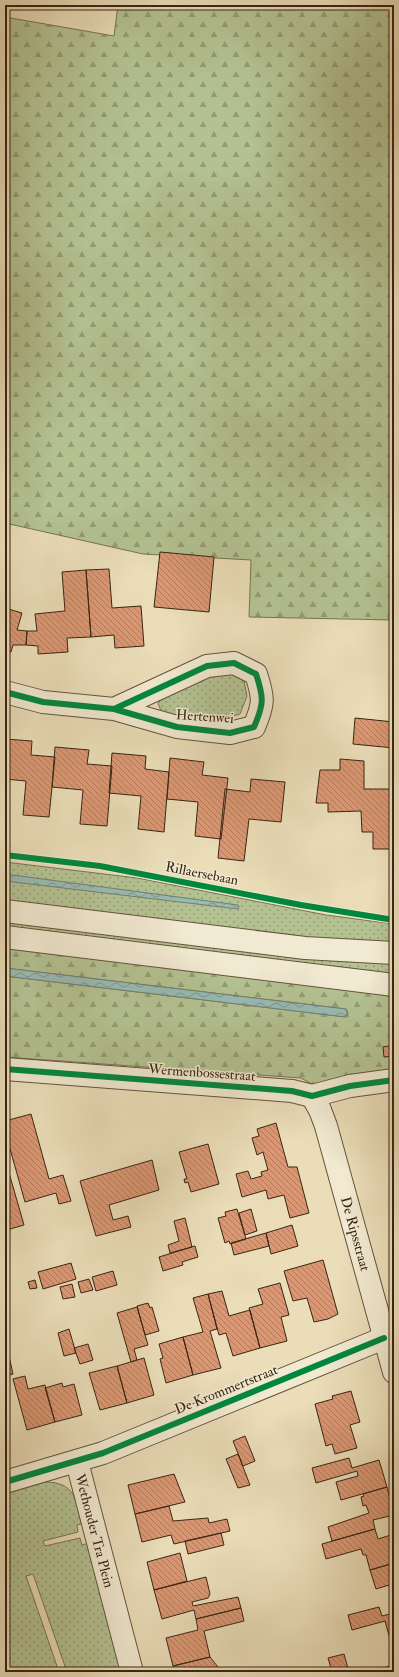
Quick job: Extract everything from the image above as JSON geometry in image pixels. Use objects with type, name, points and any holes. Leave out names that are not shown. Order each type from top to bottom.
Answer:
[{"type":"street","name":"Hertenwei","points":[[5,692],[43,702],[114,709],[177,728],[230,733],[254,727],[262,709],[262,692],[256,674],[234,663],[207,666],[114,709]]},
{"type":"street","points":[[5,911],[305,948],[347,949],[394,953]]},
{"type":"street","points":[[5,937],[394,985]]},
{"type":"street","name":"Wermenbossestraat","points":[[5,1069],[292,1091],[312,1096],[350,1086],[394,1080]]},
{"type":"street","name":"De Ripsstraat","points":[[312,1096],[320,1110],[326,1126],[394,1372]]},
{"type":"street","name":"De Krommertstraat","points":[[77,1462],[384,1338]]},
{"type":"street","name":"Wethouder Tra Plein","points":[[5,1482],[77,1462],[132,1672]]},
{"type":"green space","points":[[118,5],[394,5],[394,620],[249,617],[251,560],[143,554],[5,523],[5,17],[114,36]]},
{"type":"green space","points":[[234,673],[244,681],[247,696],[240,714],[221,719],[200,720],[180,717],[161,711],[158,703],[175,690],[203,679]]},
{"type":"green space","points":[[5,862],[137,878],[326,915],[394,924],[394,946],[342,943],[5,904]]},
{"type":"green space","points":[[5,918],[394,959],[394,977],[5,930]]},
{"type":"green space","points":[[5,944],[394,991],[394,1072],[317,1087],[301,1078],[5,1057],[5,976],[346,1017],[348,1013],[346,1009],[5,968]]},
{"type":"green space","points":[[45,1482],[63,1485],[73,1494],[84,1523],[77,1525],[78,1532],[43,1541],[45,1546],[80,1538],[82,1545],[89,1543],[122,1672],[67,1672],[33,1574],[26,1576],[59,1672],[5,1672],[5,1494]]},
{"type":"water","points":[[5,874],[238,905],[239,907],[238,909],[5,881]]},
{"type":"water","points":[[5,968],[346,1009],[347,1013],[345,1017],[5,976]]},
{"type":"building","points":[[160,552],[214,557],[209,612],[154,607]]},
{"type":"building","points":[[109,569],[112,608],[141,606],[144,646],[115,648],[114,635],[91,637],[86,570]]},
{"type":"building","points":[[86,570],[91,637],[67,638],[68,652],[38,654],[38,646],[26,645],[27,631],[37,631],[35,614],[65,611],[62,572]]},
{"type":"building","points":[[5,608],[22,613],[17,630],[27,631],[26,645],[13,645],[11,652],[5,651]]},
{"type":"building","points":[[355,718],[394,722],[394,748],[353,744]]},
{"type":"building","points":[[5,739],[32,741],[31,755],[55,757],[49,817],[23,815],[26,781],[5,779]]},
{"type":"building","points":[[55,747],[89,750],[87,764],[112,766],[107,826],[80,824],[83,790],[52,787]]},
{"type":"building","points":[[112,753],[146,756],[145,769],[169,772],[164,832],[138,829],[141,796],[109,793]]},
{"type":"building","points":[[170,758],[204,762],[202,775],[228,778],[221,839],[195,836],[198,802],[167,799]]},
{"type":"building","points":[[340,759],[364,761],[364,789],[394,789],[394,849],[373,849],[373,832],[362,832],[361,811],[328,812],[328,803],[316,803],[320,770],[340,770]]},
{"type":"building","points":[[251,779],[285,782],[281,822],[249,819],[244,861],[218,858],[225,789],[250,792]]},
{"type":"building","points":[[394,1045],[394,1056],[384,1057],[383,1047]]},
{"type":"building","points":[[31,1114],[49,1179],[63,1175],[71,1201],[59,1204],[56,1193],[25,1202],[5,1131],[5,1121]]},
{"type":"building","points":[[276,1123],[288,1167],[297,1167],[309,1213],[290,1218],[284,1195],[268,1199],[266,1190],[242,1197],[236,1174],[248,1171],[251,1179],[262,1176],[261,1172],[268,1170],[263,1152],[257,1155],[252,1138],[259,1136],[257,1129]]},
{"type":"building","points":[[208,1144],[219,1184],[191,1192],[188,1182],[185,1183],[184,1179],[187,1179],[179,1152]]},
{"type":"building","points":[[5,1159],[24,1225],[10,1229],[5,1213]]},
{"type":"building","points":[[152,1160],[159,1190],[109,1205],[113,1220],[128,1216],[131,1227],[96,1236],[80,1181]]},
{"type":"building","points":[[237,1209],[246,1239],[230,1244],[229,1241],[225,1243],[218,1218],[226,1216],[225,1212]]},
{"type":"building","points":[[251,1209],[257,1231],[245,1235],[239,1213]]},
{"type":"building","points":[[185,1218],[192,1247],[170,1253],[168,1245],[179,1241],[174,1221]]},
{"type":"building","points":[[292,1225],[298,1246],[271,1254],[266,1233]]},
{"type":"building","points":[[266,1233],[269,1246],[234,1255],[231,1243]]},
{"type":"building","points":[[195,1246],[198,1257],[182,1262],[183,1265],[163,1271],[159,1257]]},
{"type":"building","points":[[323,1260],[338,1314],[328,1319],[314,1322],[307,1298],[293,1301],[284,1271]]},
{"type":"building","points":[[71,1263],[76,1279],[43,1289],[38,1272]]},
{"type":"building","points":[[113,1271],[117,1285],[96,1291],[92,1277]]},
{"type":"building","points":[[89,1279],[93,1290],[81,1293],[78,1282]]},
{"type":"building","points":[[35,1280],[37,1288],[30,1289],[28,1282]]},
{"type":"building","points":[[280,1283],[289,1315],[281,1317],[287,1341],[260,1348],[249,1308],[263,1304],[258,1289]]},
{"type":"building","points":[[72,1284],[75,1297],[63,1299],[60,1287]]},
{"type":"building","points":[[222,1291],[229,1316],[250,1310],[260,1348],[233,1356],[226,1333],[219,1335],[208,1294]]},
{"type":"building","points":[[208,1294],[217,1329],[210,1331],[221,1368],[193,1375],[183,1337],[203,1332],[193,1298]]},
{"type":"building","points":[[148,1303],[150,1308],[152,1307],[159,1331],[145,1335],[137,1306]]},
{"type":"building","points":[[137,1307],[148,1345],[134,1349],[137,1360],[131,1362],[117,1313]]},
{"type":"building","points":[[69,1329],[76,1353],[64,1356],[58,1333]]},
{"type":"building","points":[[183,1337],[193,1375],[166,1383],[160,1359],[163,1358],[159,1344]]},
{"type":"building","points":[[88,1344],[93,1360],[80,1364],[74,1348]]},
{"type":"building","points":[[7,1348],[13,1374],[5,1376],[5,1349]]},
{"type":"building","points":[[144,1358],[154,1395],[127,1403],[117,1366]]},
{"type":"building","points":[[117,1366],[127,1403],[100,1410],[89,1373]]},
{"type":"building","points":[[25,1376],[28,1389],[45,1385],[55,1422],[27,1430],[13,1379]]},
{"type":"building","points":[[62,1383],[63,1387],[74,1384],[82,1415],[55,1422],[45,1388]]},
{"type":"building","points":[[351,1391],[360,1422],[350,1425],[357,1448],[335,1454],[332,1444],[326,1446],[315,1404],[333,1399],[332,1396]]},
{"type":"building","points":[[245,1436],[255,1461],[243,1466],[233,1441]]},
{"type":"building","points":[[238,1454],[250,1485],[238,1488],[226,1459]]},
{"type":"building","points":[[349,1458],[352,1468],[379,1460],[387,1487],[341,1500],[336,1482],[358,1476],[357,1471],[316,1483],[312,1468]]},
{"type":"building","points":[[174,1474],[185,1502],[135,1514],[128,1485]]},
{"type":"building","points":[[387,1487],[394,1515],[373,1520],[375,1529],[332,1541],[328,1527],[369,1513],[366,1505],[363,1506],[361,1497],[364,1496],[363,1494]]},
{"type":"building","points":[[169,1506],[173,1521],[208,1518],[209,1523],[227,1519],[230,1531],[174,1544],[171,1535],[142,1542],[135,1514]]},
{"type":"building","points":[[375,1529],[378,1539],[394,1534],[394,1563],[370,1570],[366,1555],[363,1555],[361,1549],[326,1559],[322,1544]]},
{"type":"building","points":[[221,1533],[224,1545],[188,1554],[185,1541]]},
{"type":"building","points":[[180,1553],[187,1581],[154,1590],[147,1562]]},
{"type":"building","points":[[394,1563],[394,1593],[391,1593],[389,1585],[376,1589],[370,1570]]},
{"type":"building","points":[[206,1577],[210,1594],[208,1598],[192,1602],[193,1606],[238,1597],[241,1608],[196,1619],[194,1610],[162,1619],[154,1590]]},
{"type":"building","points":[[379,1607],[382,1616],[394,1613],[394,1642],[391,1643],[385,1621],[352,1630],[348,1615]]},
{"type":"building","points":[[241,1608],[244,1621],[204,1631],[210,1657],[173,1666],[166,1638],[198,1630],[196,1619]]},
{"type":"building","points":[[394,1642],[394,1653],[391,1643]]},
{"type":"building","points":[[344,1654],[349,1672],[332,1672],[328,1658]]},
{"type":"building","points":[[210,1657],[218,1667],[217,1672],[175,1672],[173,1666]]},
{"type":"building","points":[[394,1665],[394,1672],[368,1672]]},
{"type":"cycle path","points":[[5,692],[43,702],[114,709],[177,727],[230,733],[254,727],[260,712],[262,695],[256,674],[234,663],[207,666],[114,709]]},
{"type":"cycle path","name":"Rillaersebaan","points":[[5,855],[100,866],[301,905],[394,920]]},
{"type":"cycle path","points":[[5,1069],[292,1091],[312,1096],[350,1086],[394,1080]]},
{"type":"cycle path","points":[[5,1482],[103,1453],[384,1338]]}]
